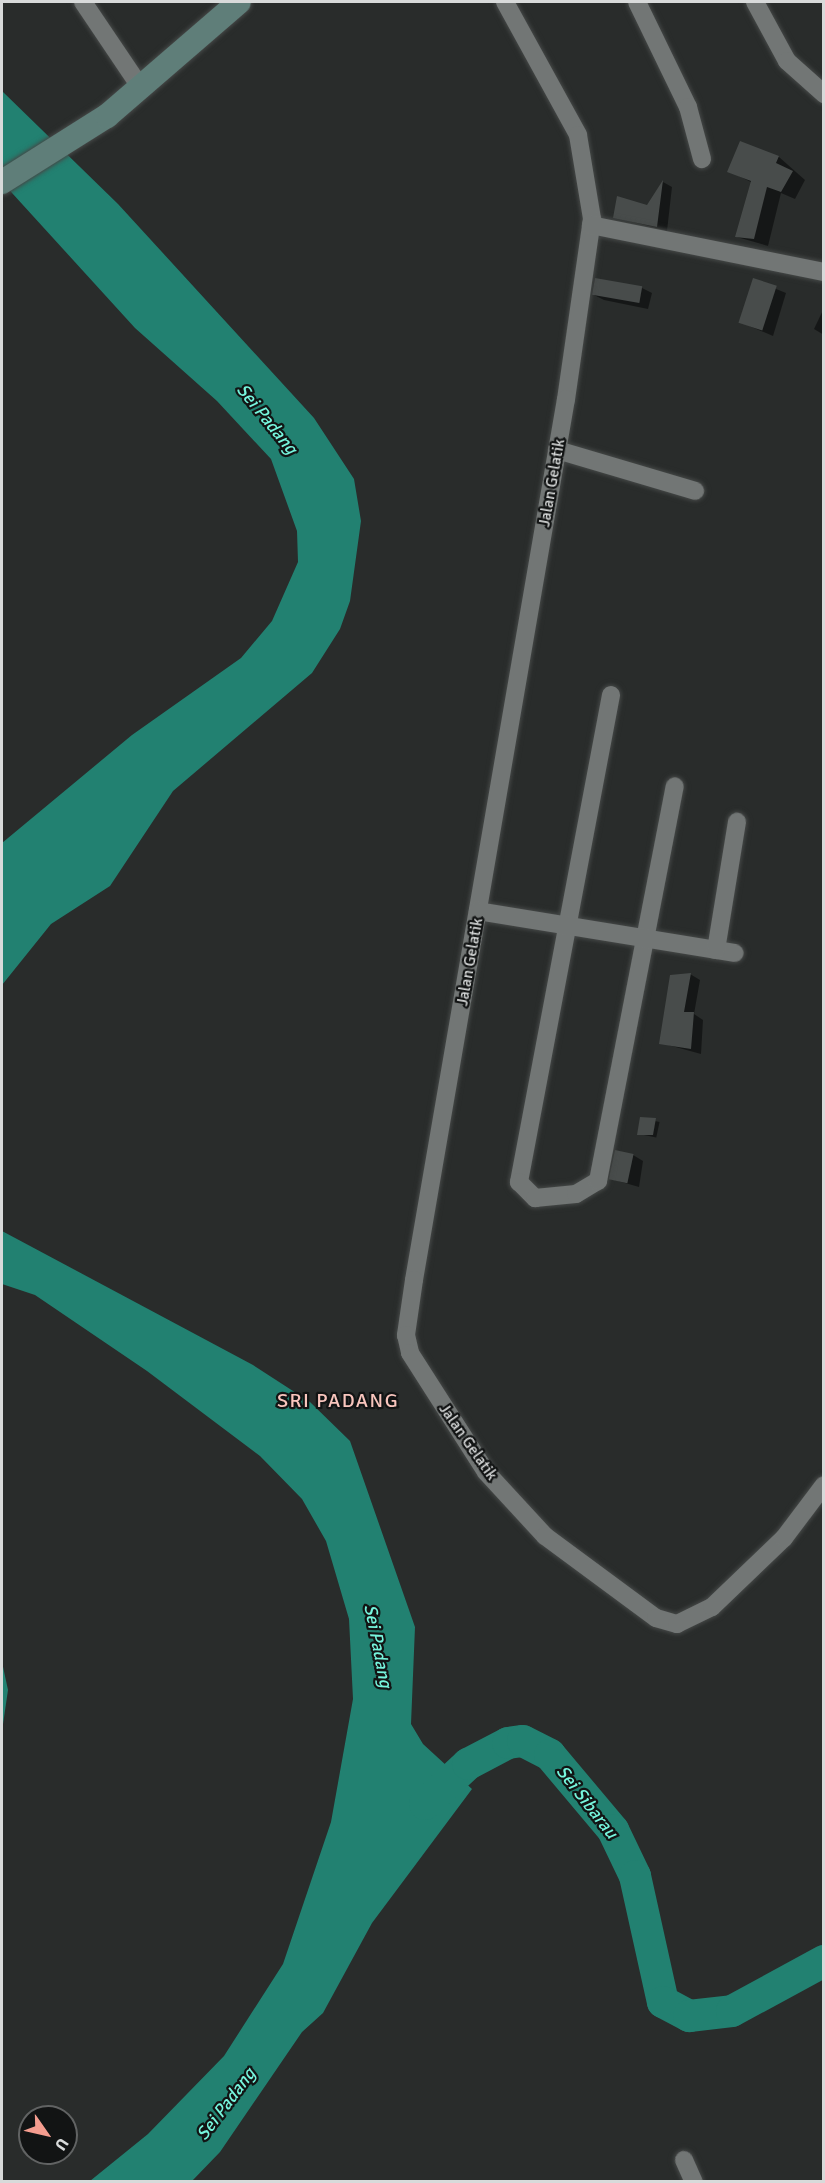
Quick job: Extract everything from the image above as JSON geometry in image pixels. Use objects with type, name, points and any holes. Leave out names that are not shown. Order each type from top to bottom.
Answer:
[{"type":"main road","points":[[2,183],[107,116],[139,85],[239,2]]},
{"type":"street","points":[[84,2],[139,85]]},
{"type":"street","name":"Jalan Gelatik","points":[[505,2],[578,135],[588,171],[591,225],[557,450],[406,1335],[425,1381],[486,1472],[545,1536],[627,1599],[656,1618],[677,1624],[712,1607],[784,1538],[824,1485]]},
{"type":"street","points":[[637,2],[688,106],[702,159]]},
{"type":"street","points":[[755,2],[787,61],[824,94]]},
{"type":"street","points":[[591,225],[824,272]]},
{"type":"street","points":[[557,450],[695,491]]},
{"type":"street","points":[[611,695],[570,926],[519,1182],[535,1198],[576,1194],[598,1181],[675,786]]},
{"type":"street","points":[[716,950],[737,822]]},
{"type":"street","points":[[478,911],[735,953]]},
{"type":"street","points":[[684,2160],[694,2181]]},
{"type":"water","name":"Sei Padang","points":[[2,91],[118,204],[314,418],[354,479],[361,521],[350,601],[340,629],[312,673],[173,791],[110,886],[51,924],[2,985],[2,843],[132,735],[241,658],[272,621],[298,562],[297,531],[271,459],[217,401],[135,328],[2,182]]},
{"type":"water","name":"Sei Padang","points":[[2,1231],[253,1365],[310,1402],[350,1441],[415,1627],[411,1724],[423,1744],[472,1789],[372,1923],[323,2013],[302,2032],[220,2152],[192,2181],[90,2181],[148,2134],[224,2056],[283,1964],[331,1822],[353,1699],[349,1619],[326,1541],[302,1499],[260,1456],[147,1371],[35,1295],[2,1284]]},
{"type":"water","points":[[2,1662],[8,1690],[2,1731]]},
{"type":"building","points":[[740,141],[779,156],[776,163],[793,171],[781,192],[767,187],[754,239],[735,237],[751,181],[727,172]]},
{"type":"building","points":[[663,180],[657,227],[613,218],[617,196],[647,205]]},
{"type":"building","points":[[595,278],[642,286],[639,303],[592,295]]},
{"type":"building","points":[[753,278],[777,286],[762,330],[738,323]]},
{"type":"building","points":[[691,973],[684,1012],[694,1012],[691,1049],[659,1044],[670,975]]},
{"type":"building","points":[[640,1117],[656,1118],[653,1135],[637,1135]]},
{"type":"building","points":[[615,1150],[634,1154],[627,1183],[609,1179]]},
{"type":"waterway","name":"Sei Sibarau","points":[[425,1804],[468,1764],[508,1743],[523,1741],[550,1755],[613,1830],[635,1876],[663,2002],[689,2016],[732,2011],[824,1961]]},
{"type":"district","name":"SRI PADANG","points":[[338,1400]]}]
